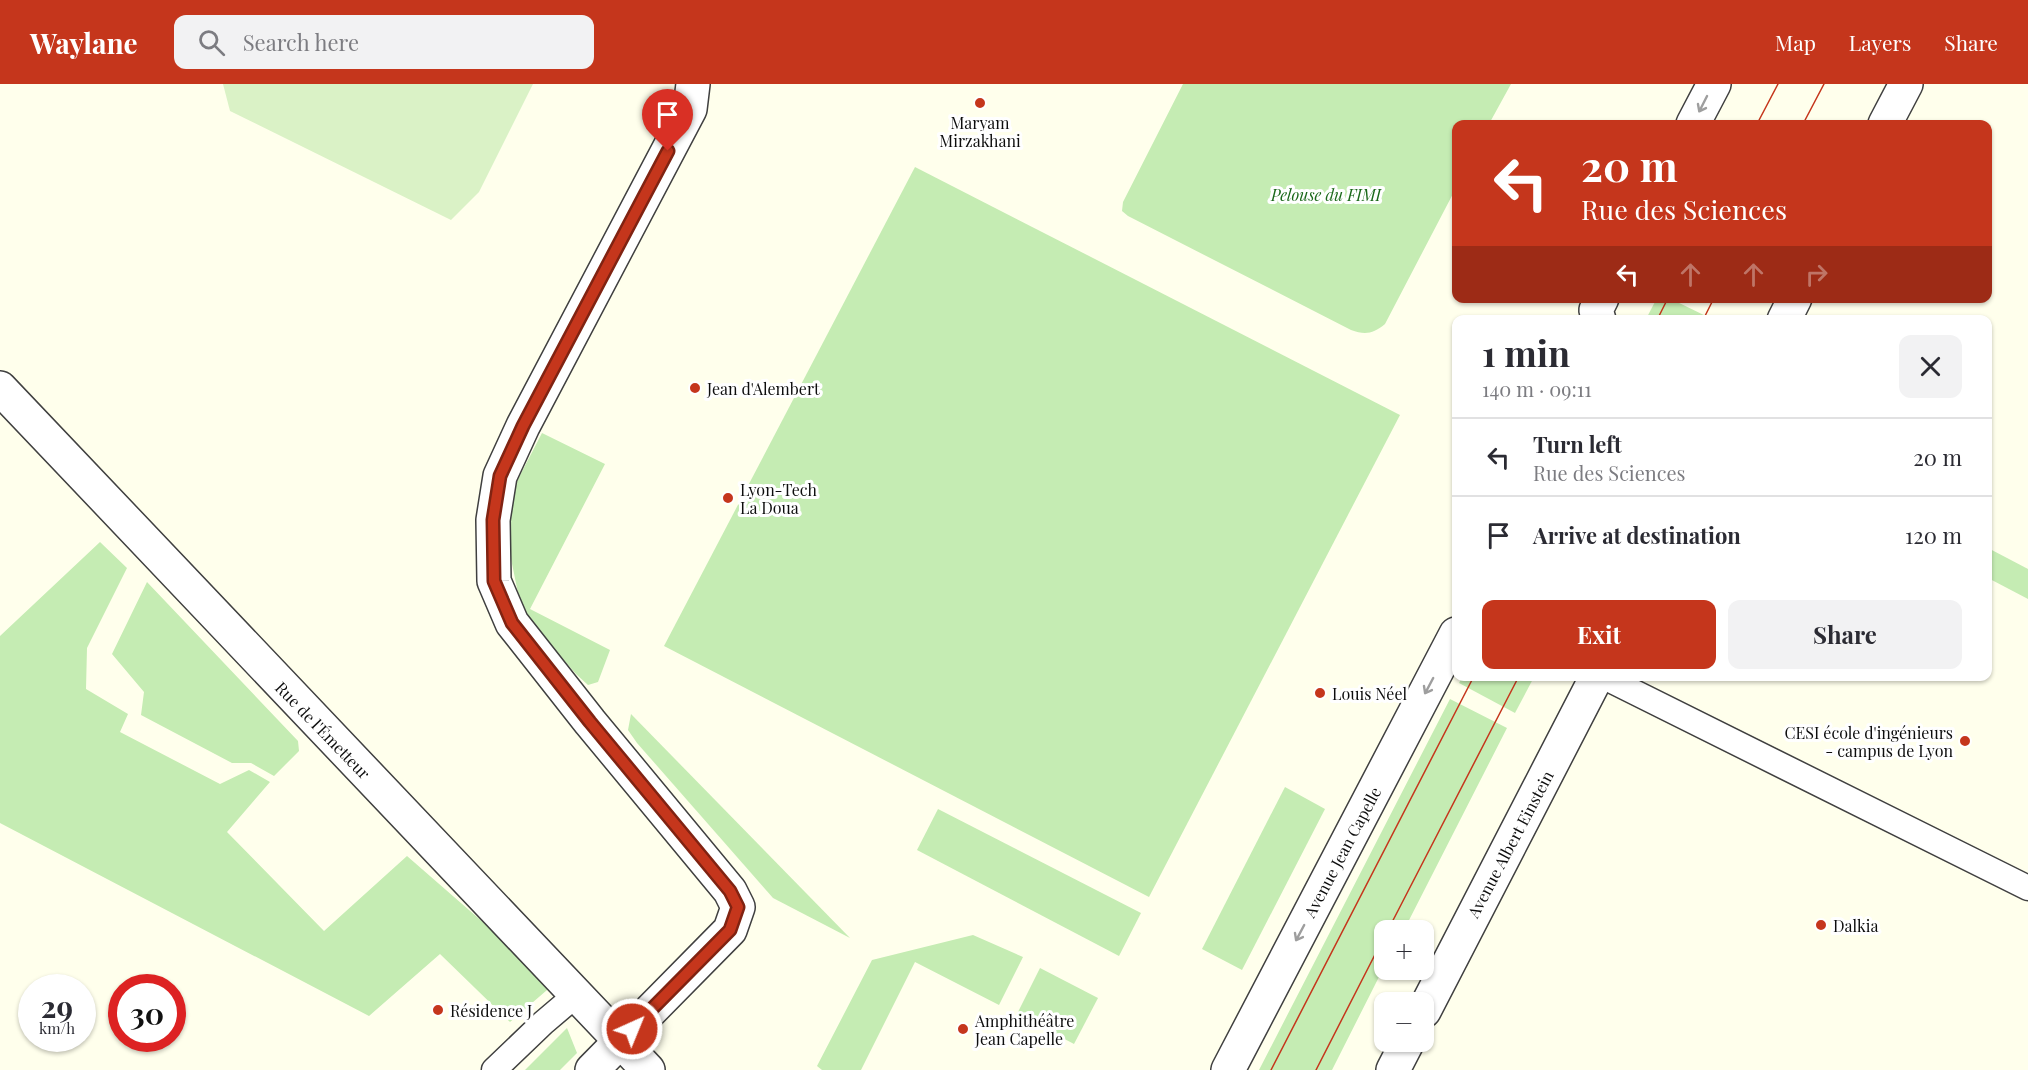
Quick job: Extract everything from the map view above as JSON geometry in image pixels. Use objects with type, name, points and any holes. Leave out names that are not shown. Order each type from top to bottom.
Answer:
[{"type":"street","points":[[592,1070],[730,930],[738,907],[730,891],[590,722],[512,623],[494,581],[493,520],[500,476],[523,426],[690,109],[693,84]]},
{"type":"street","points":[[1695,120],[1714,84]]},
{"type":"street","points":[[1887,120],[1906,84]]},
{"type":"street","name":"Rue de l'Émetteur","points":[[0,388],[648,1070]]},
{"type":"street","name":"Avenue Jean Capelle","points":[[1228,1070],[1452,642]]},
{"type":"street","name":"Avenue Albert Einstein","points":[[1434,992],[1597,681]]},
{"type":"street","points":[[1393,1070],[1402,1052]]},
{"type":"lane","points":[[1610,681],[2028,888]]},
{"type":"lane","points":[[495,1070],[576,994]]},
{"type":"green space","points":[[223,84],[533,84],[479,192],[451,220],[230,111]]},
{"type":"green space","name":"Pelouse du FIMI","points":[[1183,84],[1511,84],[1491,120],[1452,120],[1452,196],[1385,324],[1373,332],[1361,333],[1351,330],[1128,216],[1122,211],[1123,202]]},
{"type":"green space","points":[[915,167],[1400,415],[1149,897],[664,646]]},
{"type":"green space","points":[[1654,303],[1679,303],[1704,315],[1648,315]]},
{"type":"green space","points":[[542,433],[605,464],[530,609],[610,650],[598,682],[588,685],[531,623],[519,598],[510,554],[509,504],[516,483]]},
{"type":"green space","points":[[100,542],[127,568],[87,648],[86,689],[128,714],[120,732],[220,784],[249,770],[270,782],[227,832],[324,931],[407,856],[554,984],[510,1022],[440,954],[369,1016],[0,823],[0,636]]},
{"type":"green space","points":[[1992,550],[2028,569],[2028,599],[1992,580]]},
{"type":"green space","points":[[147,582],[298,741],[299,751],[274,776],[251,763],[232,763],[141,715],[144,692],[112,654]]},
{"type":"green space","points":[[1460,681],[1532,681],[1515,713],[1459,683]]},
{"type":"green space","points":[[1450,699],[1507,728],[1409,920],[1374,920],[1374,980],[1377,980],[1332,1070],[1259,1070]]},
{"type":"green space","points":[[631,714],[850,938],[773,898],[637,743],[628,730]]},
{"type":"green space","points":[[1285,787],[1325,809],[1242,970],[1202,949]]},
{"type":"green space","points":[[938,809],[1141,913],[1119,956],[917,850]]},
{"type":"green space","points":[[973,935],[1023,957],[999,1005],[915,962],[861,1070],[822,1070],[817,1066],[872,960]]},
{"type":"green space","points":[[1040,968],[1098,998],[1074,1044],[1017,1014]]},
{"type":"green space","points":[[567,1028],[577,1053],[560,1070],[525,1070]]},
{"type":"tram line","points":[[1759,120],[1778,84]]},
{"type":"tram line","points":[[1805,120],[1824,84]]},
{"type":"tram line","points":[[1660,315],[1666,303]]},
{"type":"tram line","points":[[1706,315],[1712,303]]},
{"type":"tram line","points":[[1271,1070],[1471,681]]},
{"type":"tram line","points":[[1393,920],[1516,681]]},
{"type":"tram line","points":[[1316,1070],[1374,957]]},
{"type":"place","name":"Maryam Mirzakhani","points":[[980,103]]},
{"type":"place","name":"Jean d'Alembert","points":[[695,388]]},
{"type":"place","name":"Lyon-Tech La Doua","points":[[728,498]]},
{"type":"place","name":"Louis Néel","points":[[1320,693]]},
{"type":"place","name":"CESI école d'ingénieurs - campus de Lyon","points":[[1965,741]]},
{"type":"place","name":"Dalkia","points":[[1821,925]]},
{"type":"place","name":"Résidence J","points":[[438,1010]]},
{"type":"place","name":"Amphithéâtre Jean Capelle","points":[[963,1029]]},
{"type":"route","points":[[632,1029],[730,930],[738,907],[730,891],[590,722],[512,623],[494,581],[493,520],[500,476],[523,426],[668,151]]}]
